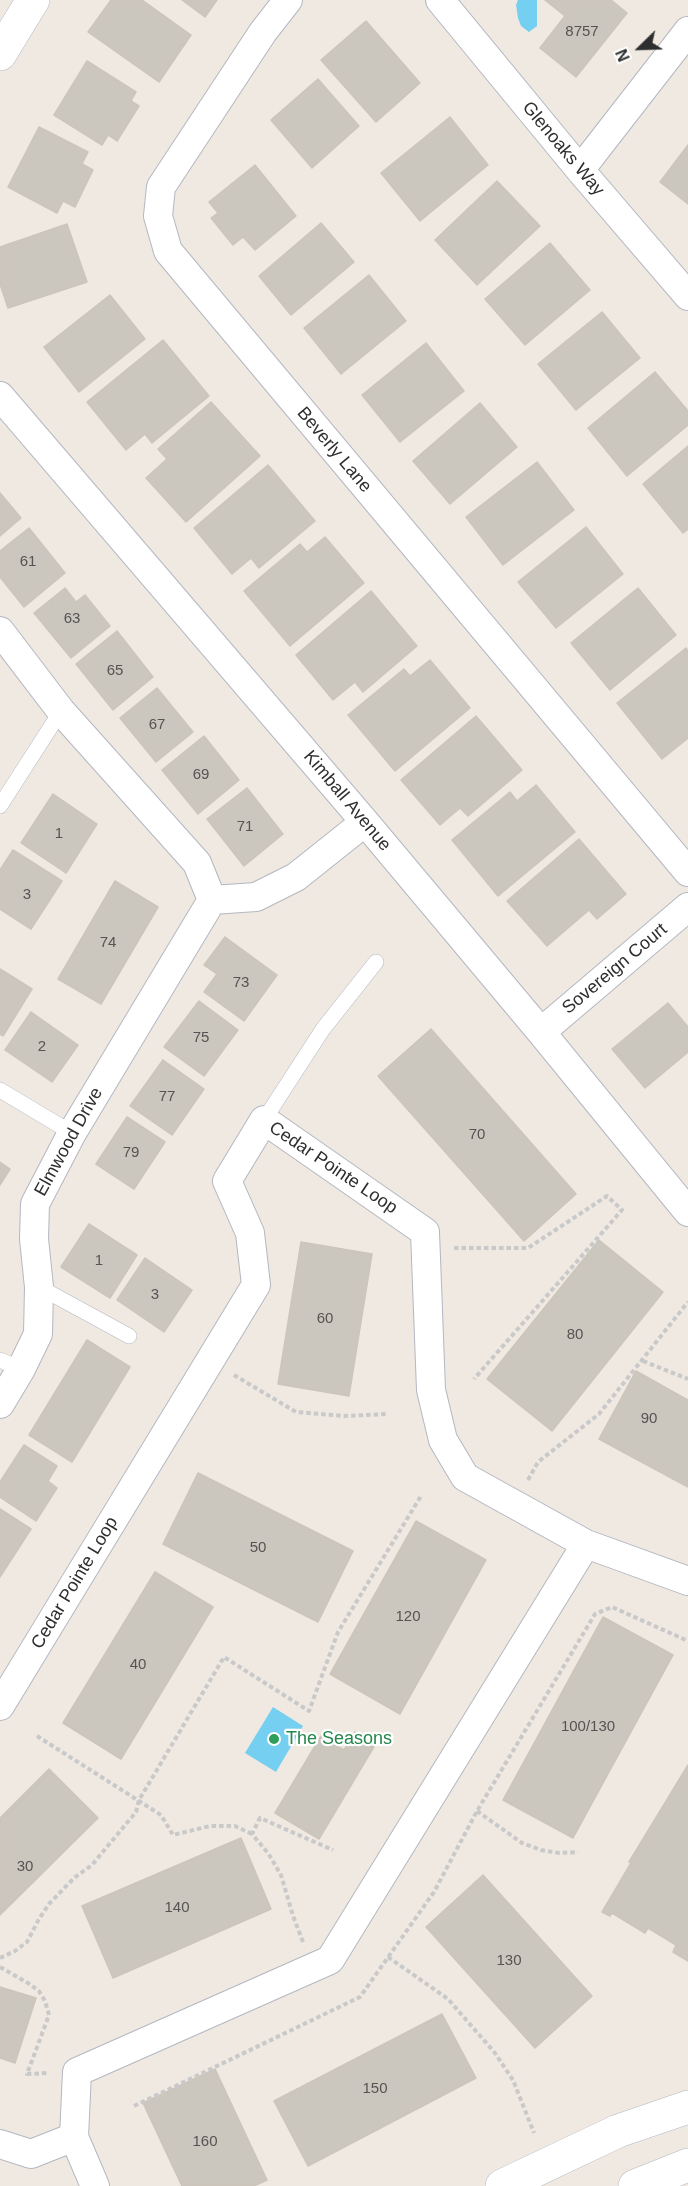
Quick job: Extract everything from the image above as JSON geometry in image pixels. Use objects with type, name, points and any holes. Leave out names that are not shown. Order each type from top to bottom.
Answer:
[{"type":"main road","points":[[0,54],[33,0]]},
{"type":"main road","points":[[502,2186],[618,2131],[688,2107]]},
{"type":"main road","points":[[635,2186],[688,2165]]},
{"type":"street","name":"Beverly Lane","points":[[288,0],[262,32],[161,187],[158,216],[168,251],[688,872]]},
{"type":"street","name":"Glenoaks Way","points":[[440,0],[580,170],[688,296]]},
{"type":"street","points":[[580,170],[688,31]]},
{"type":"street","name":"Kimball Avenue","points":[[0,396],[365,822],[688,1212]]},
{"type":"street","points":[[0,631],[61,711],[197,863],[212,900],[256,897],[296,877],[365,822]]},
{"type":"street","name":"Elmwood Drive","points":[[0,1404],[11,1365],[38,1334],[39,1287],[34,1239],[35,1204],[72,1133],[212,900]]},
{"type":"street","name":"Sovereign Court","points":[[541,1032],[688,907]]},
{"type":"street","name":"Cedar Pointe Loop","points":[[0,1706],[256,1285],[250,1233],[228,1181],[264,1120],[425,1232],[431,1390],[443,1440],[465,1477],[586,1544],[688,1581]]},
{"type":"street","points":[[95,2186],[74,2137],[77,2072],[330,1960],[586,1544]]},
{"type":"street","points":[[0,2144],[31,2154],[74,2137]]},
{"type":"lane","points":[[0,806],[61,711]]},
{"type":"lane","points":[[264,1120],[323,1029],[376,962]]},
{"type":"lane","points":[[0,1090],[72,1133]]},
{"type":"lane","points":[[39,1287],[129,1336]]},
{"type":"path","points":[[426,1249],[528,1248],[607,1196],[622,1210],[474,1379]]},
{"type":"path","points":[[514,1504],[538,1462],[599,1414],[688,1302]]},
{"type":"path","points":[[211,1360],[296,1412],[345,1416],[387,1414]]},
{"type":"path","points":[[643,1361],[688,1379]]},
{"type":"path","points":[[0,1958],[27,1942],[49,1904],[92,1865],[136,1812],[139,1800],[224,1657],[309,1711],[338,1632],[421,1496]]},
{"type":"path","points":[[37,1736],[161,1815],[173,1835],[210,1826],[235,1826],[252,1834],[268,1853],[280,1875],[293,1916],[314,1967]]},
{"type":"path","points":[[477,1810],[522,1843],[541,1850],[559,1853],[578,1852]]},
{"type":"path","points":[[252,1834],[260,1818],[333,1850]]},
{"type":"path","points":[[388,1957],[448,1999],[495,2053],[513,2080],[534,2133]]},
{"type":"path","points":[[0,1967],[39,1991],[49,2015],[27,2074],[77,2072]]},
{"type":"water","points":[[518,0],[537,0],[537,26],[529,32],[521,26],[518,18],[516,5]]},
{"type":"water","name":"The Seasons","points":[[273,1707],[303,1726],[276,1772],[245,1753]]},
{"type":"building","points":[[111,0],[142,0],[191,35],[159,82],[88,32]]},
{"type":"building","points":[[182,0],[217,0],[205,17]]},
{"type":"building","points":[[545,0],[611,0],[627,13],[576,77],[540,48],[565,16]]},
{"type":"building","points":[[366,21],[420,83],[376,122],[321,60]]},
{"type":"building","points":[[87,61],[136,92],[131,101],[139,106],[117,141],[108,135],[102,145],[54,115]]},
{"type":"building","points":[[318,79],[359,126],[312,168],[271,120]]},
{"type":"building","points":[[450,117],[488,165],[420,221],[381,173]]},
{"type":"building","points":[[39,127],[88,152],[82,164],[93,170],[75,207],[63,201],[57,213],[8,187]]},
{"type":"building","points":[[688,145],[688,204],[660,182]]},
{"type":"building","points":[[255,165],[296,216],[255,250],[243,237],[233,245],[211,218],[218,213],[209,202]]},
{"type":"building","points":[[497,181],[540,226],[477,285],[435,240]]},
{"type":"building","points":[[321,223],[354,262],[291,315],[259,276]]},
{"type":"building","points":[[67,224],[87,282],[8,308],[0,284],[0,247]]},
{"type":"building","points":[[550,243],[590,290],[525,345],[485,299]]},
{"type":"building","points":[[369,275],[406,321],[341,374],[304,328]]},
{"type":"building","points":[[110,295],[145,339],[79,392],[44,347]]},
{"type":"building","points":[[602,312],[640,358],[576,410],[538,364]]},
{"type":"building","points":[[163,340],[209,396],[152,443],[145,434],[126,450],[87,402]]},
{"type":"building","points":[[426,343],[464,391],[400,442],[362,395]]},
{"type":"building","points":[[655,372],[688,411],[688,425],[627,476],[588,428]]},
{"type":"building","points":[[211,402],[260,456],[186,522],[146,478],[167,459],[158,449]]},
{"type":"building","points":[[480,403],[517,447],[450,504],[413,461]]},
{"type":"building","points":[[688,446],[688,529],[683,533],[643,484]]},
{"type":"building","points":[[537,462],[574,510],[503,565],[466,517]]},
{"type":"building","points":[[268,465],[315,521],[259,568],[251,558],[232,574],[194,528]]},
{"type":"building","points":[[0,493],[21,518],[0,536]]},
{"type":"building","points":[[586,527],[623,574],[556,628],[518,582]]},
{"type":"building","points":[[29,528],[65,573],[24,607],[0,577],[0,551]]},
{"type":"building","points":[[325,537],[364,583],[290,646],[244,591],[300,544],[307,552]]},
{"type":"building","points":[[65,588],[76,602],[85,595],[110,626],[71,658],[34,613]]},
{"type":"building","points":[[638,588],[676,635],[610,690],[571,643]]},
{"type":"building","points":[[371,591],[417,646],[363,692],[355,682],[333,700],[296,655]]},
{"type":"building","points":[[117,631],[153,677],[113,710],[76,664]]},
{"type":"building","points":[[686,648],[688,651],[688,738],[662,759],[617,703]]},
{"type":"building","points":[[430,660],[470,708],[395,771],[348,715],[404,669],[410,676]]},
{"type":"building","points":[[157,688],[193,732],[156,762],[120,718]]},
{"type":"building","points":[[476,716],[522,770],[468,816],[460,808],[440,825],[401,780]]},
{"type":"building","points":[[204,736],[239,780],[198,814],[162,770]]},
{"type":"building","points":[[536,785],[575,832],[498,896],[452,840],[510,792],[517,801]]},
{"type":"building","points":[[247,788],[283,834],[244,866],[207,819]]},
{"type":"building","points":[[53,794],[97,824],[66,873],[21,843]]},
{"type":"building","points":[[579,839],[626,894],[597,919],[589,910],[547,946],[507,901]]},
{"type":"building","points":[[13,850],[62,881],[31,929],[0,909],[0,870]]},
{"type":"building","points":[[115,881],[158,907],[101,1004],[58,979]]},
{"type":"building","points":[[225,937],[277,975],[244,1021],[204,992],[217,974],[204,965]]},
{"type":"building","points":[[0,969],[32,989],[3,1036],[0,1034]]},
{"type":"building","points":[[199,1001],[238,1030],[204,1076],[164,1047]]},
{"type":"building","points":[[668,1003],[688,1027],[688,1052],[645,1088],[612,1049]]},
{"type":"building","points":[[31,1012],[78,1045],[52,1082],[5,1050]]},
{"type":"building","points":[[431,1029],[576,1194],[524,1241],[378,1076]]},
{"type":"building","points":[[163,1060],[204,1089],[172,1135],[130,1106]]},
{"type":"building","points":[[127,1117],[165,1142],[134,1189],[96,1164]]},
{"type":"building","points":[[0,1162],[10,1169],[0,1185]]},
{"type":"building","points":[[89,1224],[137,1255],[110,1298],[61,1267]]},
{"type":"building","points":[[599,1240],[663,1292],[552,1431],[487,1379]]},
{"type":"building","points":[[301,1242],[372,1254],[349,1396],[278,1384]]},
{"type":"building","points":[[145,1258],[192,1290],[164,1332],[117,1300]]},
{"type":"building","points":[[87,1340],[130,1367],[72,1462],[29,1435]]},
{"type":"building","points":[[636,1371],[688,1400],[688,1487],[599,1439]]},
{"type":"building","points":[[24,1445],[57,1466],[48,1481],[57,1488],[36,1521],[0,1497],[0,1482]]},
{"type":"building","points":[[198,1473],[353,1551],[318,1622],[163,1544]]},
{"type":"building","points":[[0,1509],[31,1529],[0,1577]]},
{"type":"building","points":[[416,1521],[486,1560],[400,1714],[330,1674]]},
{"type":"building","points":[[155,1572],[213,1607],[121,1759],[63,1723]]},
{"type":"building","points":[[603,1617],[673,1655],[573,1838],[503,1800]]},
{"type":"building","points":[[355,1732],[375,1745],[319,1839],[275,1813],[321,1736],[344,1750]]},
{"type":"building","points":[[688,1765],[688,1961],[673,1952],[676,1945],[648,1928],[645,1933],[612,1913],[610,1916],[602,1912],[631,1863],[629,1862]]},
{"type":"building","points":[[49,1769],[98,1818],[0,1915],[0,1818]]},
{"type":"building","points":[[241,1838],[271,1909],[113,1978],[82,1906]]},
{"type":"building","points":[[483,1875],[592,1996],[535,2048],[426,1927]]},
{"type":"building","points":[[0,1987],[36,1998],[15,2063],[0,2058]]},
{"type":"building","points":[[442,2014],[476,2078],[308,2166],[274,2101]]},
{"type":"building","points":[[215,2069],[267,2180],[254,2186],[182,2186],[143,2103]]},
{"type":"place","name":"The Seasons","points":[[274,1739]]}]
